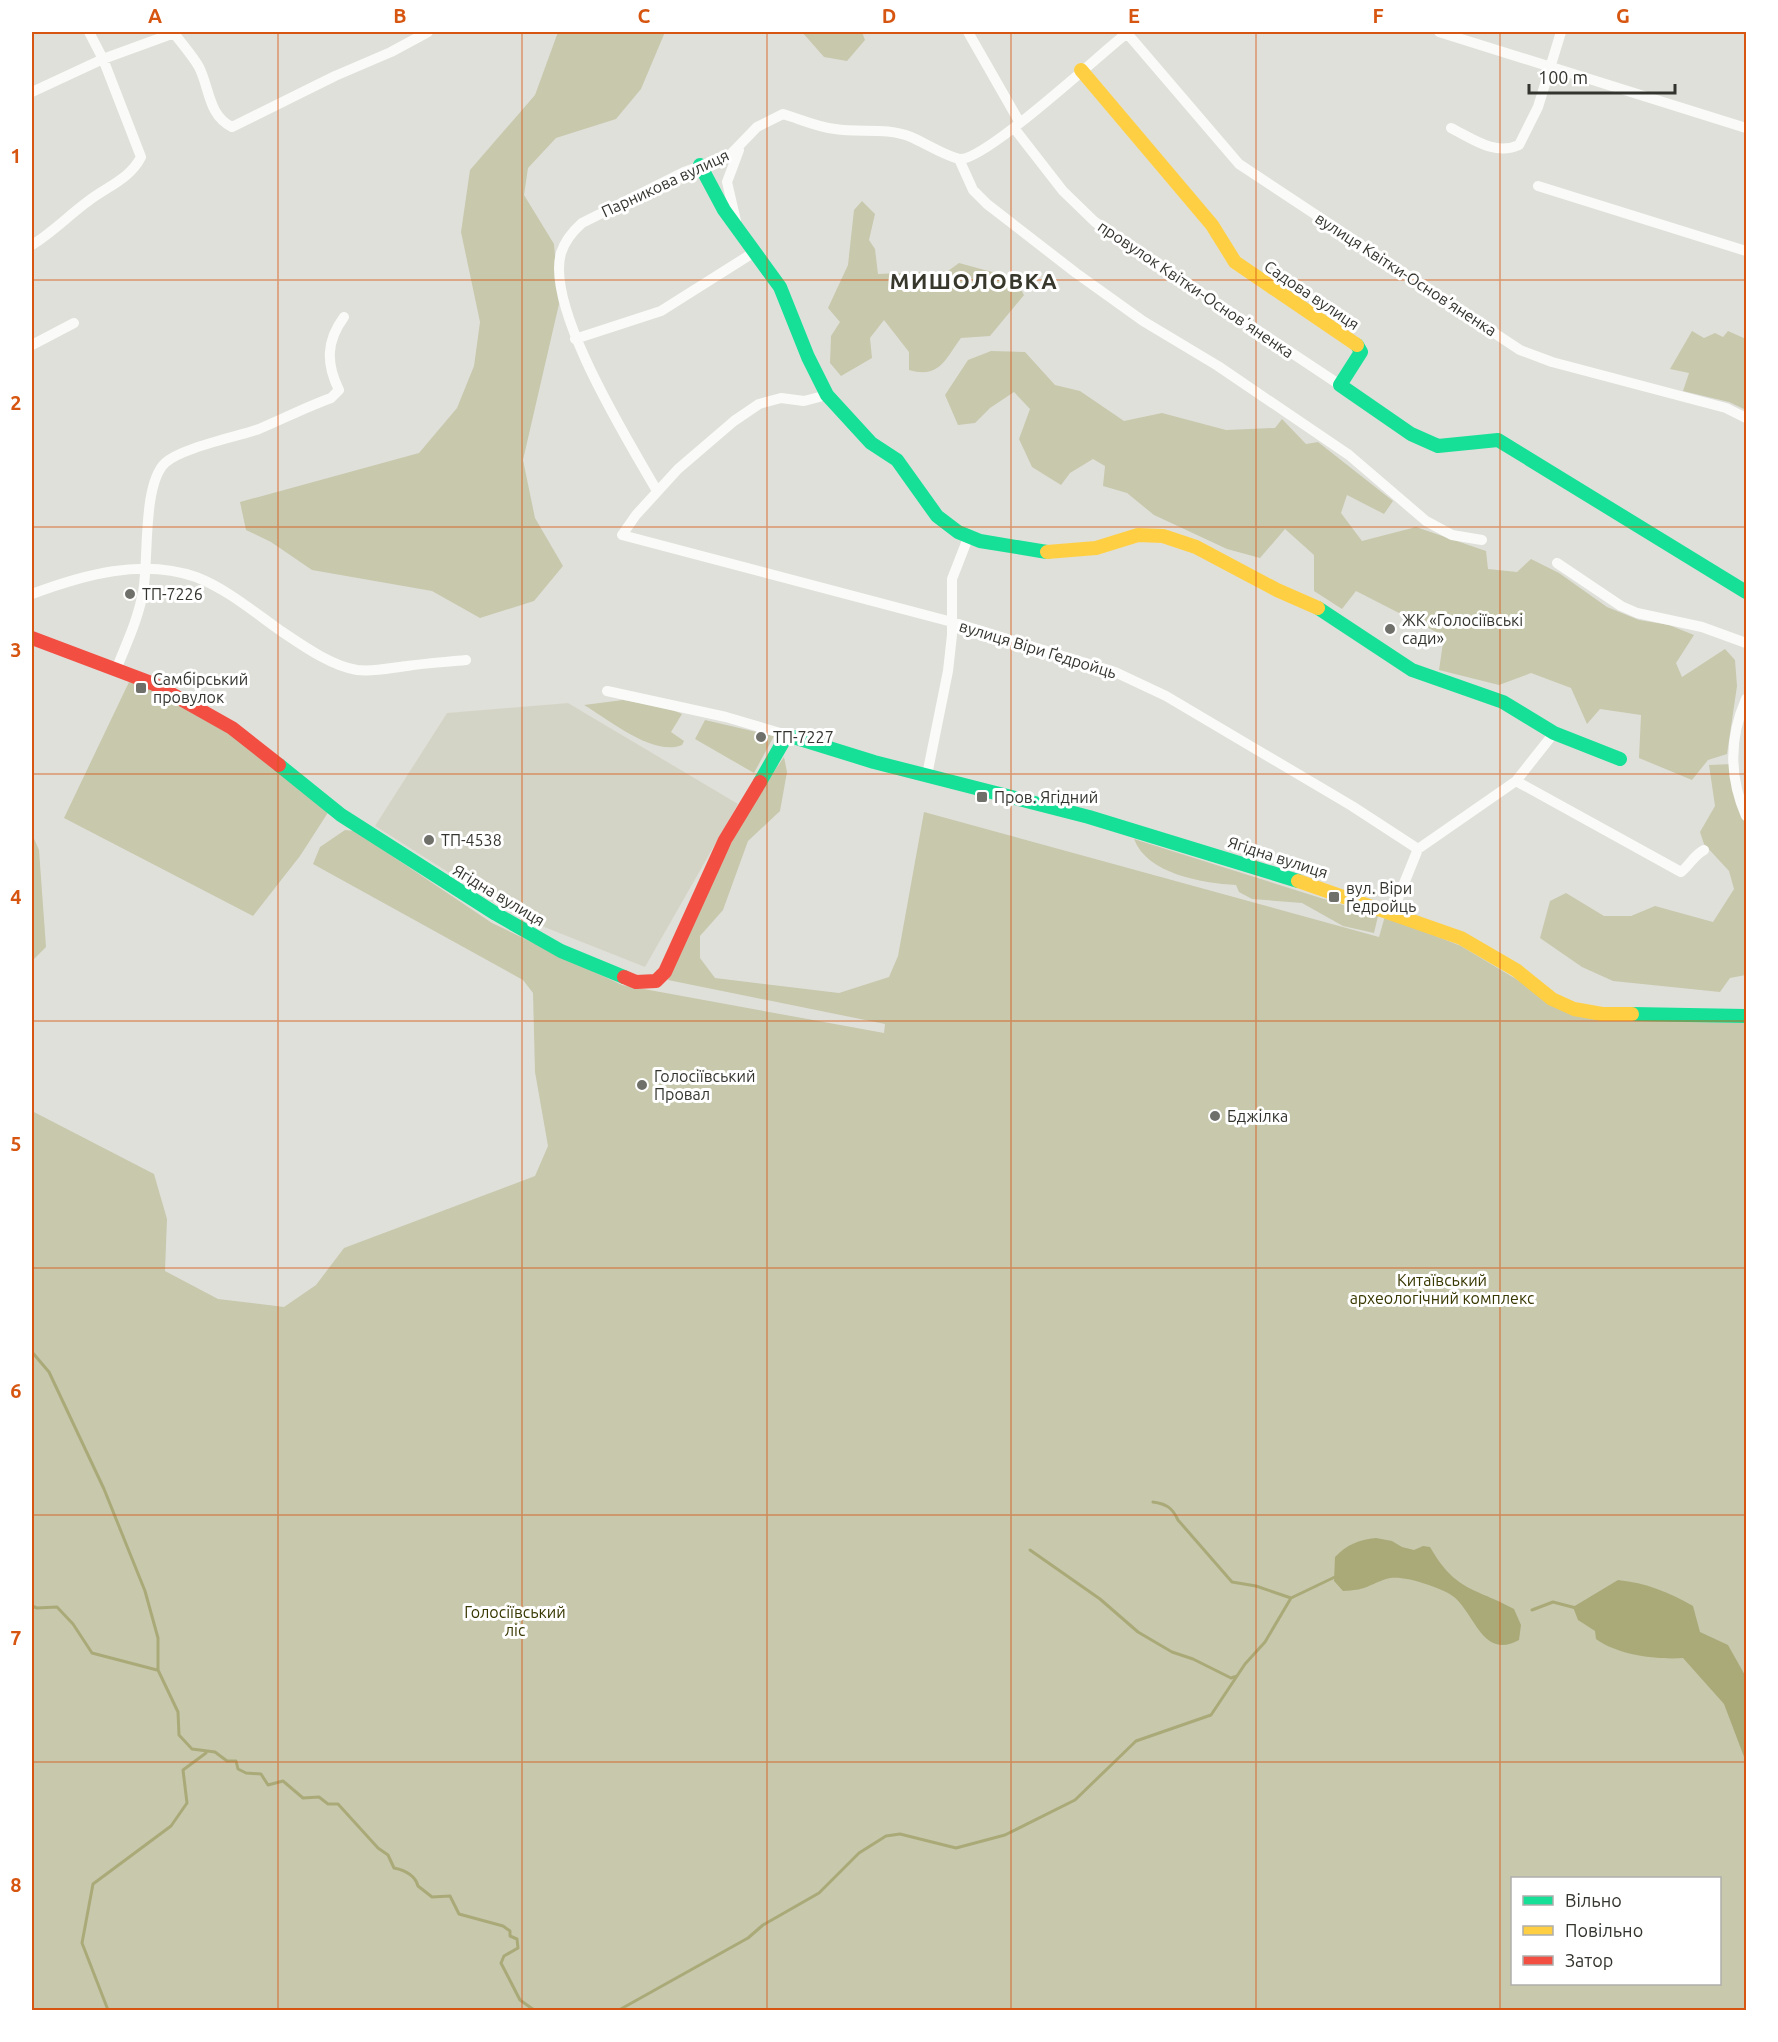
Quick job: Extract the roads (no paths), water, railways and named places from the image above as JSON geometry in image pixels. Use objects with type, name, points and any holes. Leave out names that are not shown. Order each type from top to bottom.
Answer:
[{"type":"street","points":[[32,245],[56,230],[87,201],[126,177],[141,157],[103,59],[89,32]]},
{"type":"street","points":[[32,92],[103,59],[175,32],[199,67],[214,111],[222,122],[232,127],[335,76],[391,52],[428,32]]},
{"type":"street","points":[[968,32],[1017,126]]},
{"type":"street","points":[[1126,32],[1017,126],[971,157],[959,159],[968,181],[980,197],[1076,273],[1349,455],[1426,521],[1452,535],[1482,540]]},
{"type":"street","name":"вулиця Квітки-Основ’яненка","points":[[1126,32],[1239,164],[1520,350],[1552,362],[1726,408],[1746,418]]},
{"type":"street","points":[[1439,32],[1551,65],[1746,128]]},
{"type":"street","points":[[1451,128],[1495,149],[1504,150],[1519,145],[1538,107],[1561,32]]},
{"type":"street","name":"Садова вулиця","points":[[1081,70],[1212,225],[1235,262],[1357,345],[1361,352],[1340,385]]},
{"type":"street","name":"Парникова вулиця","points":[[657,491],[575,339],[559,272],[561,253],[572,233],[604,212],[700,165],[729,156],[757,127],[783,114],[828,128],[878,130],[908,136],[959,159]]},
{"type":"street","name":"провулок Квітки-Основʼяненка","points":[[1017,126],[1063,191],[1095,222],[1340,385]]},
{"type":"street","points":[[736,224],[727,182],[733,161],[742,144]]},
{"type":"street","points":[[700,165],[724,210],[780,287],[808,357],[827,395],[871,442],[897,460],[938,516],[968,538],[1050,553],[1096,548],[1138,535],[1163,536],[1197,548],[1277,590],[1323,609],[1412,670],[1503,702],[1554,733],[1620,759]]},
{"type":"street","points":[[1538,186],[1746,250]]},
{"type":"street","points":[[575,339],[661,311],[756,251]]},
{"type":"street","points":[[116,670],[137,619],[143,590],[143,567],[156,476],[165,463],[177,455],[261,428],[331,398],[339,390],[332,376],[330,343],[344,317]]},
{"type":"street","points":[[32,345],[74,323]]},
{"type":"street","points":[[1340,385],[1411,434],[1437,446],[1498,440],[1746,592]]},
{"type":"street","points":[[657,491],[712,440],[759,404],[781,398],[804,401],[827,395]]},
{"type":"street","name":"вулиця Віри Ґедройць","points":[[657,491],[622,535],[952,622],[1115,672],[1144,684],[1352,806],[1418,849]]},
{"type":"street","points":[[927,775],[948,671],[952,622],[952,579],[968,538]]},
{"type":"street","points":[[1557,563],[1621,606],[1637,613],[1702,627],[1746,642]]},
{"type":"street","points":[[32,594],[93,576],[143,567],[197,578],[231,596],[295,640],[338,664],[357,670],[382,670],[466,660]]},
{"type":"street","name":"Ягідна вулиця","points":[[32,638],[154,684],[232,728],[341,815],[495,914],[561,951],[636,982],[656,981],[665,972],[725,840],[787,735]]},
{"type":"street","name":"Ягідна вулиця","points":[[607,691],[726,717],[927,775],[1121,826],[1321,888],[1461,938],[1516,970],[1552,999],[1574,1009],[1602,1014],[1746,1016]]},
{"type":"street","points":[[1746,699],[1732,755],[1733,779],[1746,816]]},
{"type":"street","points":[[1392,913],[1418,849],[1516,781],[1554,733]]},
{"type":"street","points":[[1516,781],[1681,872],[1689,866],[1694,855],[1704,849]]},
{"type":"waterway","points":[[32,1352],[49,1372],[104,1489],[145,1591],[158,1638],[158,1670],[178,1712],[179,1735],[192,1749],[215,1752],[227,1761],[236,1761],[238,1769],[246,1773],[261,1774],[268,1785],[283,1781],[303,1798],[319,1797],[328,1804],[338,1804],[378,1848],[388,1855],[394,1868],[409,1874],[418,1886],[432,1897],[450,1896],[459,1914],[503,1926],[510,1931],[510,1936],[517,1939],[518,1948],[504,1956],[501,1963],[520,2000],[534,2010]]},
{"type":"waterway","points":[[1153,1502],[1171,1509],[1232,1582],[1256,1586],[1291,1598]]},
{"type":"waterway","points":[[1030,1550],[1100,1599],[1138,1632],[1172,1652],[1193,1659],[1231,1678],[1237,1676]]},
{"type":"waterway","points":[[619,2010],[748,1938],[763,1925],[819,1893],[859,1853],[886,1836],[900,1834],[956,1848],[1005,1835],[1075,1800],[1136,1741],[1211,1715],[1245,1664],[1265,1642],[1291,1598],[1337,1576]]},
{"type":"waterway","points":[[1532,1610],[1553,1602],[1576,1608]]},
{"type":"waterway","points":[[32,1606],[57,1607],[73,1624],[92,1653],[157,1670]]},
{"type":"waterway","points":[[108,2010],[82,1943],[93,1884],[171,1826],[187,1803],[183,1770],[206,1753]]},
{"type":"place","name":"ТП-7226","points":[[130,594]]},
{"type":"place","name":"ЖК «Голосіївські сади»","points":[[1390,629]]},
{"type":"place","name":"Самбірський провулок","points":[[141,688]]},
{"type":"place","name":"ТП-7227","points":[[761,737]]},
{"type":"place","name":"Пров. Ягідний","points":[[982,797]]},
{"type":"place","name":"ТП-4538","points":[[429,840]]},
{"type":"place","name":"вул. Віри Ґедройць","points":[[1334,897]]},
{"type":"place","name":"Голосіївський Провал","points":[[642,1085]]},
{"type":"place","name":"Бджілка","points":[[1215,1116]]},
{"type":"district","name":"МИШОЛОВКА","points":[[974,280]]},
{"type":"park label","name":"Китаївський археологічний комплекс","points":[[1442,1289]]},
{"type":"park label","name":"Голосіївський ліс","points":[[515,1621]]}]
